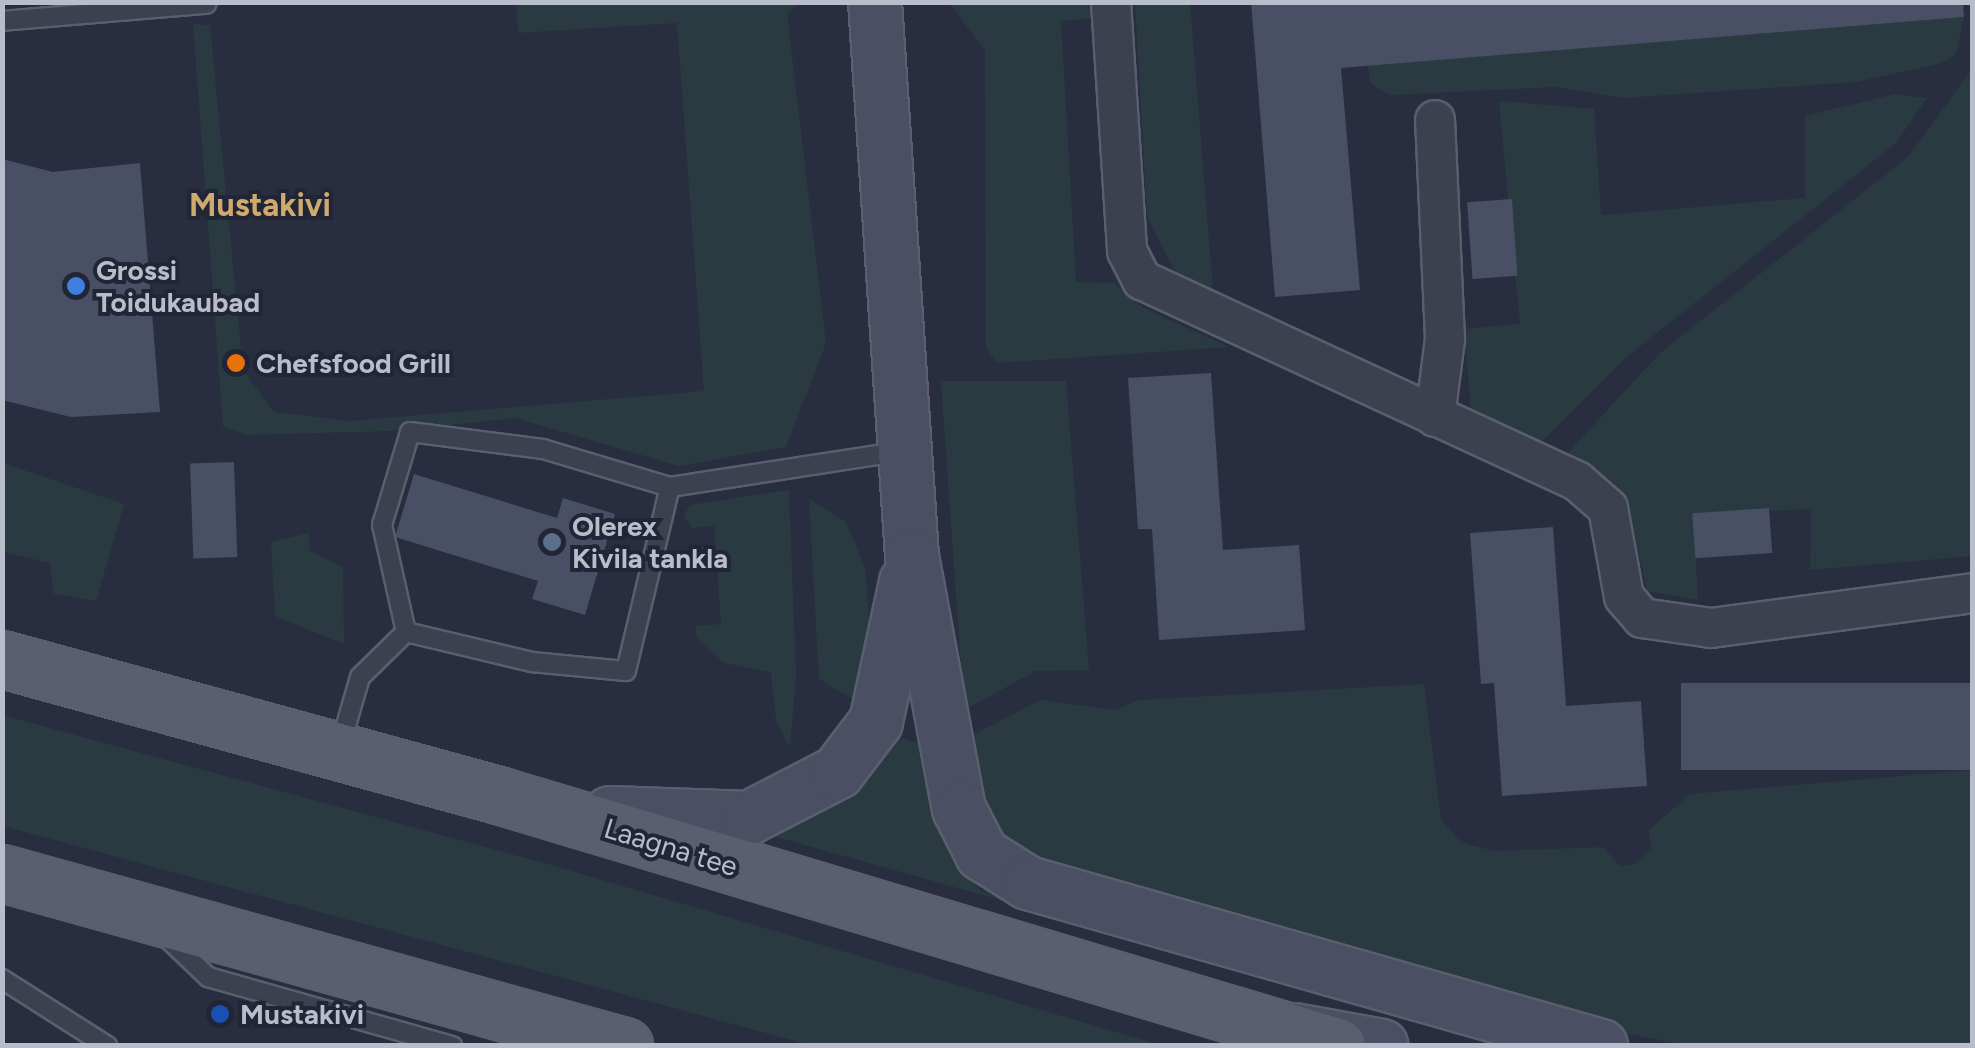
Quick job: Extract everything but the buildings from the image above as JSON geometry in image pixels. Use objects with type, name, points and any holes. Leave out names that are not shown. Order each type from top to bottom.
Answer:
[{"type":"main road","name":"Laagna tee","points":[[2,660],[498,795],[1337,1046]]},
{"type":"main road","points":[[2,873],[624,1046]]},
{"type":"street","points":[[875,2],[912,556],[959,808],[982,854],[1028,883],[1082,900],[1601,1046]]},
{"type":"street","points":[[1111,2],[1127,252],[1142,280],[1578,481],[1608,508],[1624,596],[1642,618],[1711,628],[1972,593]]},
{"type":"street","points":[[1435,120],[1445,339],[1435,416]]},
{"type":"street","points":[[498,795],[664,821],[750,818],[808,790],[838,772],[876,722],[912,556]]},
{"type":"street","points":[[1263,1024],[1382,1046]]},
{"type":"lane","points":[[2,21],[206,4]]},
{"type":"lane","points":[[406,632],[382,525],[410,432],[543,448],[670,487],[907,450]]},
{"type":"lane","points":[[406,632],[532,662],[626,671],[670,487]]},
{"type":"lane","points":[[339,751],[360,678],[406,632]]},
{"type":"lane","points":[[138,911],[208,978],[452,1046]]},
{"type":"lane","points":[[2,979],[107,1046]]},
{"type":"shaded area","points":[[516,3],[798,3],[787,14],[826,343],[786,447],[679,466],[515,418],[392,431],[247,435],[223,427],[193,24],[210,25],[243,370],[274,412],[350,421],[704,391],[677,23],[518,33]]},
{"type":"shaded area","points":[[949,3],[1094,3],[1095,18],[1061,21],[1076,282],[1114,283],[1144,308],[1229,347],[997,363],[986,348],[985,50]]},
{"type":"shaded area","points":[[1135,3],[1190,3],[1213,291],[1176,274],[1147,216]]},
{"type":"shaded area","points":[[1964,17],[1956,54],[1942,63],[1857,82],[1623,98],[1555,87],[1390,95],[1370,83],[1368,65]]},
{"type":"shaded area","points":[[1972,69],[1972,556],[1810,570],[1811,509],[1693,514],[1698,600],[1647,591],[1628,503],[1566,455],[1660,353],[1908,157]]},
{"type":"shaded area","points":[[1895,94],[1927,98],[1895,144],[1624,359],[1539,444],[1471,411],[1464,329],[1520,324],[1499,101],[1594,109],[1601,215],[1805,198],[1805,116]]},
{"type":"shaded area","points":[[941,381],[1066,381],[1089,670],[1036,671],[964,710]]},
{"type":"shaded area","points":[[3,463],[124,504],[96,601],[54,594],[50,563],[3,552]]},
{"type":"shaded area","points":[[789,490],[796,676],[790,748],[776,721],[771,672],[724,663],[697,638],[695,626],[721,624],[714,526],[693,528],[684,518],[689,505]]},
{"type":"shaded area","points":[[809,499],[846,522],[865,567],[870,628],[861,704],[819,679]]},
{"type":"shaded area","points":[[309,533],[310,551],[343,567],[344,644],[275,616],[271,542]]},
{"type":"shaded area","points":[[1424,684],[1441,820],[1462,843],[1495,851],[1603,847],[1620,866],[1635,864],[1651,848],[1649,830],[1690,794],[1972,770],[1972,1045],[1686,1045],[1554,1019],[1011,850],[989,821],[969,737],[1041,700],[1116,710],[1139,700]]},
{"type":"shaded area","points":[[2,715],[555,866],[1160,1045],[810,1045],[3,826]]},
{"type":"shaded area","points":[[895,737],[925,745],[956,865],[981,891],[1018,905],[766,834],[838,802]]},
{"type":"place","name":"Grossi Toidukaubad","points":[[76,286]]},
{"type":"place","name":"Chefsfood Grill","points":[[236,363]]},
{"type":"place","name":"Olerex Kivila tankla","points":[[552,542]]},
{"type":"place","name":"Mustakivi","points":[[220,1014]]},
{"type":"district","name":"Mustakivi","points":[[260,205]]}]
